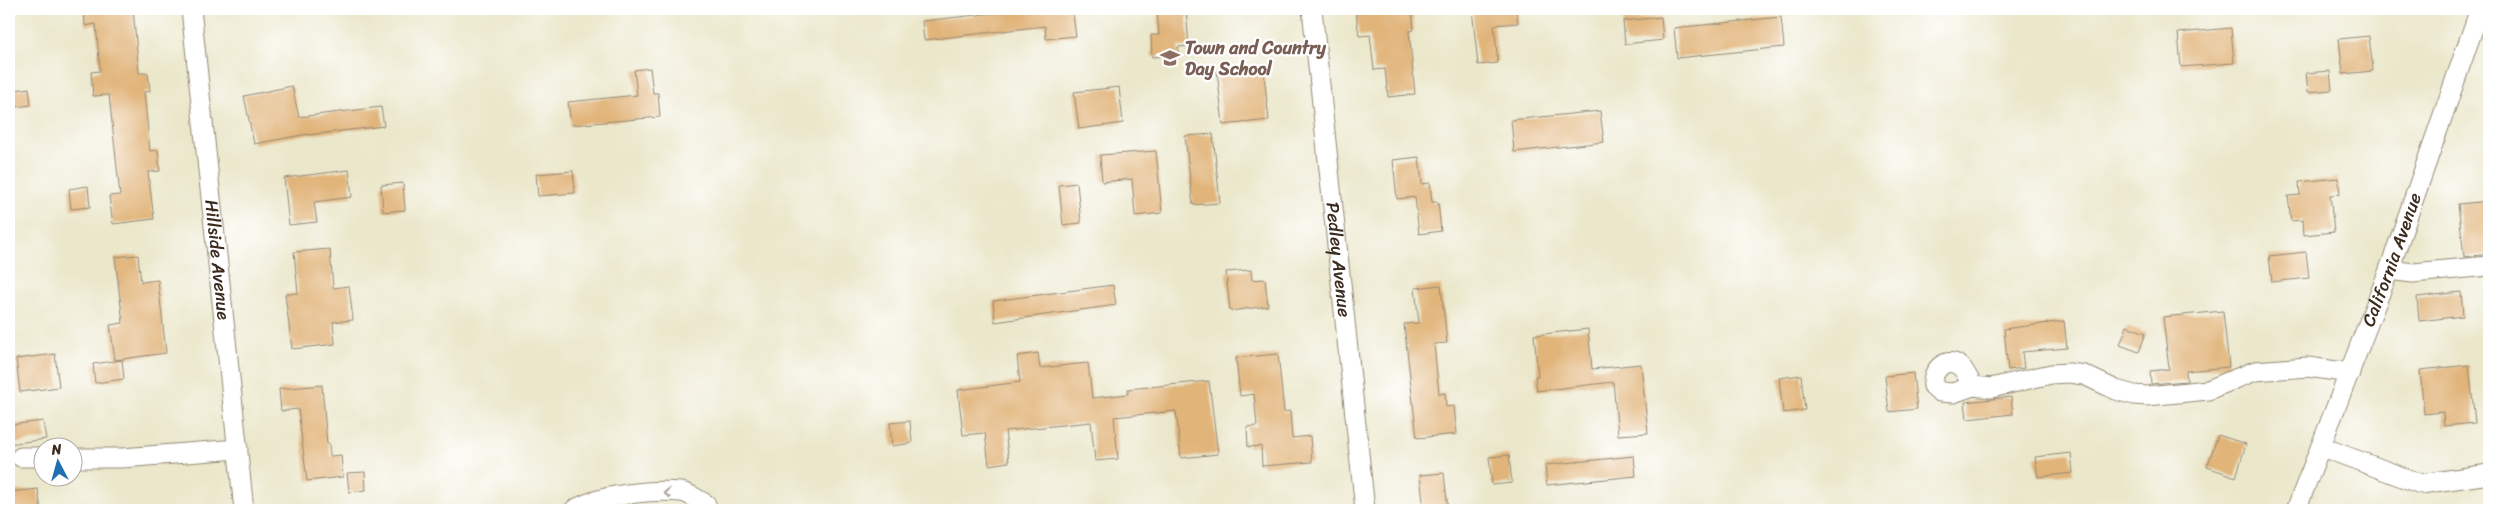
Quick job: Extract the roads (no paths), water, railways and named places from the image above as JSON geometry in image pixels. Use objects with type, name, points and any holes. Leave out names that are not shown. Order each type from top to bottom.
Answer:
[{"type":"street","name":"Hillside Avenue","points":[[191,9],[244,510]]},
{"type":"street","name":"Pedley Avenue","points":[[1312,9],[1366,510]]},
{"type":"street","name":"California Avenue","points":[[2296,510],[2389,270],[2480,9]]},
{"type":"street","points":[[2389,270],[2413,273],[2489,266]]},
{"type":"street","points":[[1973,386],[1991,388],[2051,374],[2069,373],[2084,375],[2116,390],[2134,395],[2156,396],[2208,390],[2255,371],[2308,367],[2350,373]]},
{"type":"street","points":[[2322,447],[2420,484],[2489,474]]},
{"type":"street","points":[[82,458],[122,458],[238,449]]},
{"type":"street","points":[[21,457],[32,457]]},
{"type":"street","points":[[574,510],[594,500],[642,494],[683,492],[706,504],[708,510]]},
{"type":"place","name":"Town and Country Day School","points":[[1170,58]]}]
